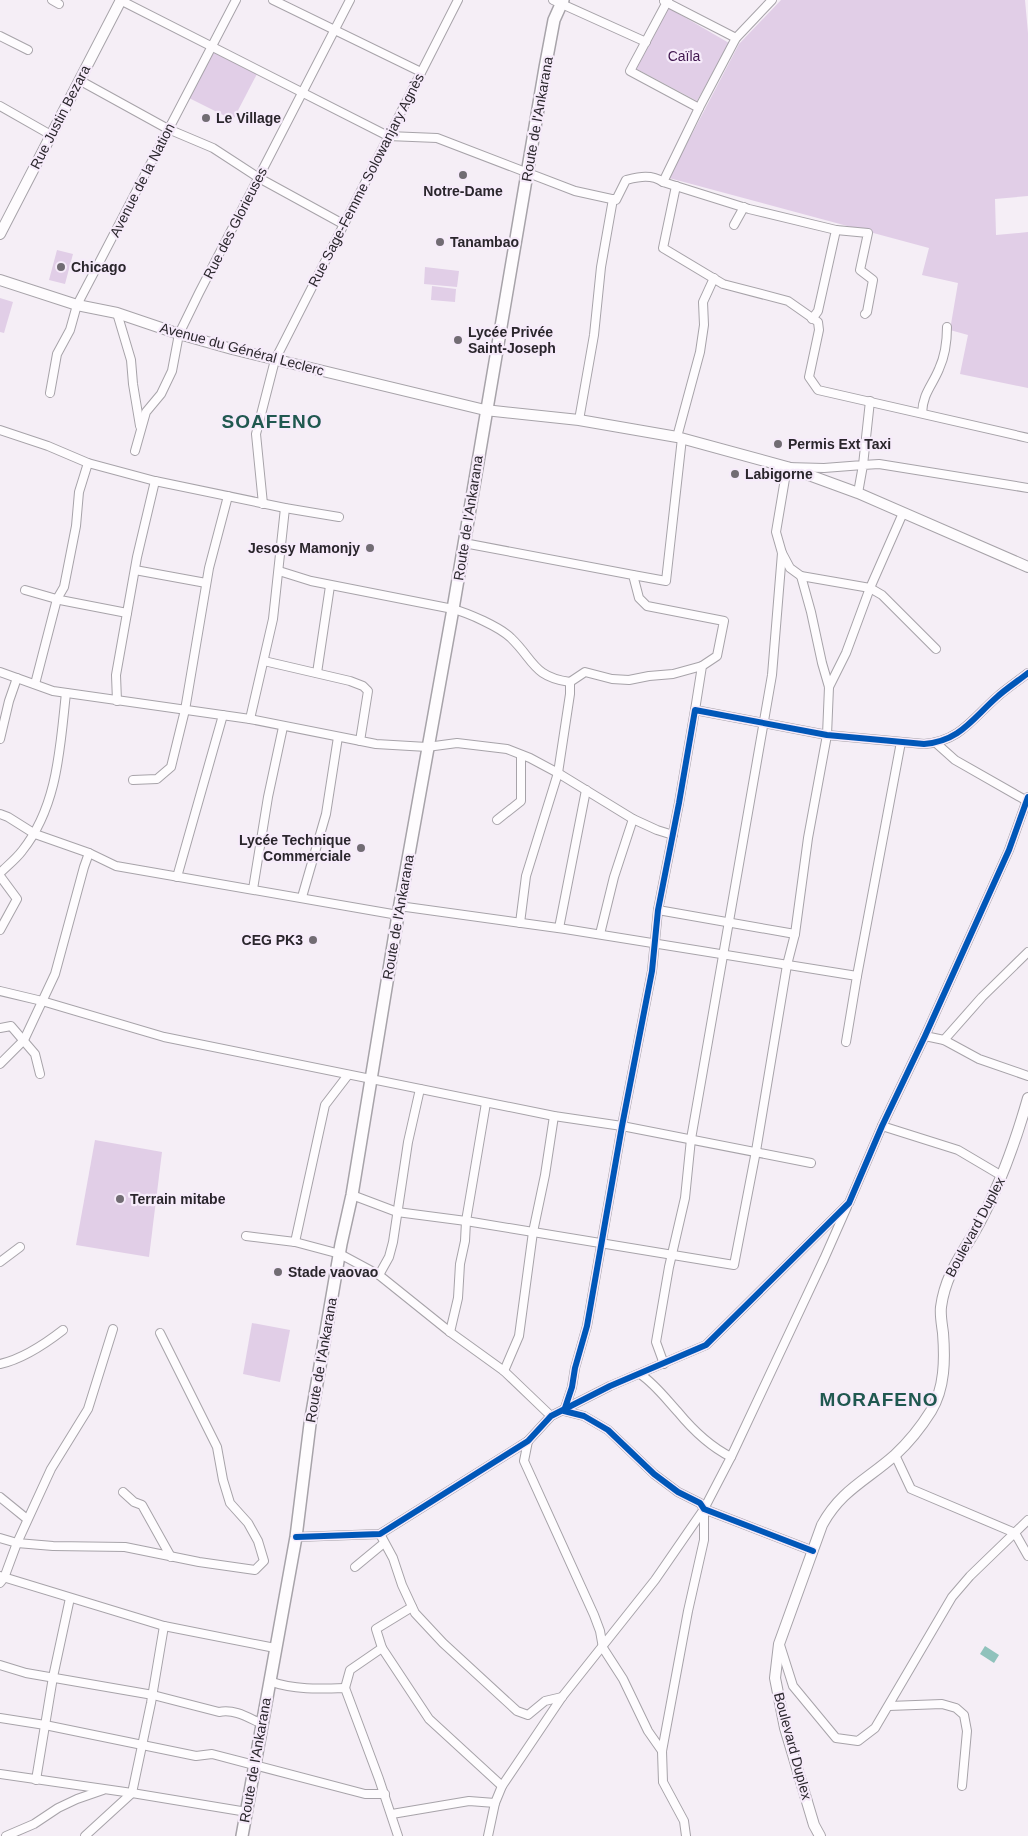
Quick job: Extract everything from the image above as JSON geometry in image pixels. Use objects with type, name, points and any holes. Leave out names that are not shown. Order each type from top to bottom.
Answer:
[{"type":"main road","name":"Rue Justin Bezara","points":[[0,234],[120,0]]},
{"type":"main road","name":"Route de l'Ankarana","points":[[242,1836],[296,1537],[310,1424],[372,1080],[399,910],[453,609],[485,410],[554,20],[560,1]]},
{"type":"main road","name":"Avenue du Général Leclerc","points":[[0,280],[77,305],[117,313],[179,334],[275,360],[485,410],[578,420],[680,437],[787,467],[858,493],[1028,567]]},
{"type":"main road","name":"Boulevard Duplex","points":[[820,1836],[814,1825],[785,1728],[775,1678],[779,1644],[822,1525],[830,1510],[845,1493],[895,1455],[918,1430],[932,1409],[941,1383],[944,1361],[941,1310],[945,1284],[981,1220],[1002,1176],[1028,1098]]},
{"type":"street","points":[[120,0],[388,136],[437,138],[575,191],[616,200],[626,180],[645,176],[656,177],[663,182],[744,207],[836,230],[868,233],[860,270],[873,280],[865,314]]},
{"type":"street","name":"Avenue de la Nation","points":[[50,393],[57,354],[70,330],[77,305],[210,46],[236,0]]},
{"type":"street","points":[[273,0],[421,72]]},
{"type":"street","name":"Rue des Glorieuses","points":[[135,451],[146,412],[161,394],[172,370],[179,334],[350,0]]},
{"type":"street","name":"Rue Sage-Femme Solowanjary Agnès","points":[[263,504],[256,434],[275,360],[458,0]]},
{"type":"street","points":[[663,182],[736,38],[772,0]]},
{"type":"street","points":[[560,1],[646,42]]},
{"type":"street","points":[[699,108],[630,71],[666,1],[736,38]]},
{"type":"street","points":[[0,36],[28,50]]},
{"type":"street","points":[[79,80],[168,129],[213,148],[259,178],[344,224]]},
{"type":"street","points":[[0,106],[51,135]]},
{"type":"street","points":[[676,186],[663,248],[727,285],[788,301],[818,322],[819,330],[810,377],[818,390],[922,412],[1028,438]]},
{"type":"street","points":[[578,420],[594,335],[601,268],[614,199]]},
{"type":"street","points":[[734,225],[744,207]]},
{"type":"street","points":[[812,319],[818,311],[836,230]]},
{"type":"street","points":[[464,543],[666,581],[680,437],[700,352],[704,325],[703,302],[714,278]]},
{"type":"street","points":[[117,313],[131,360],[133,384],[141,428]]},
{"type":"street","points":[[922,412],[922,401],[939,368],[945,350],[947,327]]},
{"type":"street","points":[[858,493],[864,465],[870,401]]},
{"type":"street","points":[[1,432],[48,446],[88,462],[156,481],[263,504],[339,517]]},
{"type":"street","points":[[35,684],[57,599],[64,587],[76,526],[79,492],[88,462]]},
{"type":"street","points":[[936,649],[882,594],[870,588],[801,576],[790,568],[782,553],[776,532],[787,467],[824,468],[879,464],[1028,488]]},
{"type":"street","points":[[117,701],[116,675],[135,570],[156,481]]},
{"type":"street","points":[[133,780],[157,779],[171,767],[186,710],[206,583],[228,496]]},
{"type":"street","points":[[250,719],[273,619],[285,508]]},
{"type":"street","points":[[829,686],[846,653],[870,588],[903,513]]},
{"type":"street","points":[[664,1364],[656,1342],[685,1198],[691,1140],[772,675],[782,553]]},
{"type":"street","points":[[135,570],[206,583]]},
{"type":"street","points":[[279,571],[310,582],[453,609],[470,614],[510,636],[535,668],[546,676],[570,682],[585,672],[612,679],[629,680],[673,674],[702,666],[718,656],[724,621],[647,606],[639,598],[633,575]]},
{"type":"street","points":[[352,1195],[397,1212],[466,1221],[734,1265],[756,1151],[787,964],[795,934],[808,838],[827,735],[829,686],[801,576]]},
{"type":"street","points":[[317,674],[330,586]]},
{"type":"street","points":[[25,590],[57,599],[127,613]]},
{"type":"street","points":[[264,662],[350,681],[363,686],[368,692],[360,741]]},
{"type":"street","points":[[564,1411],[587,1326],[622,1126],[652,971],[658,910],[702,666]]},
{"type":"street","points":[[0,672],[53,691],[250,719],[376,744],[427,747],[457,744],[507,749],[558,773],[633,819],[673,835]]},
{"type":"street","points":[[694,710],[827,735],[924,744],[936,743],[961,732],[997,697],[1028,673]]},
{"type":"street","points":[[0,739],[9,701],[17,678]]},
{"type":"street","points":[[520,923],[526,876],[558,773],[570,694],[570,682]]},
{"type":"street","points":[[0,930],[17,899],[0,874],[21,853],[35,834],[48,805],[56,774],[66,693]]},
{"type":"street","points":[[178,877],[223,715]]},
{"type":"street","points":[[253,889],[268,798],[284,727]]},
{"type":"street","points":[[302,897],[326,814],[338,737]]},
{"type":"street","points":[[846,1042],[901,742]]},
{"type":"street","points":[[488,1836],[495,1803],[502,1786],[562,1697],[603,1648],[655,1580],[704,1509],[824,1259],[882,1126],[1009,850],[1027,799],[955,760],[936,743]]},
{"type":"street","points":[[498,820],[522,801],[522,755]]},
{"type":"street","points":[[559,928],[586,790]]},
{"type":"street","points":[[0,814],[35,834],[116,866],[302,897],[600,934],[857,976]]},
{"type":"street","points":[[600,934],[614,877],[633,819]]},
{"type":"street","points":[[0,1064],[24,1040],[56,974],[89,854]]},
{"type":"street","points":[[658,910],[795,934]]},
{"type":"street","points":[[944,1040],[982,997],[1028,952]]},
{"type":"street","points":[[0,991],[42,1001],[164,1037],[486,1103],[622,1126],[811,1163]]},
{"type":"street","points":[[0,1028],[11,1026],[24,1040],[35,1054],[40,1074]]},
{"type":"street","points":[[925,1036],[944,1040],[979,1059],[1028,1076]]},
{"type":"street","points":[[295,1242],[326,1105],[348,1075]]},
{"type":"street","points":[[379,1275],[389,1257],[408,1142],[420,1089]]},
{"type":"street","points":[[450,1332],[458,1298],[460,1264],[465,1241],[466,1221],[486,1103]]},
{"type":"street","points":[[504,1371],[518,1336],[533,1232],[545,1175],[554,1116]]},
{"type":"street","points":[[882,1126],[958,1150],[1002,1176]]},
{"type":"street","points":[[296,1537],[380,1534],[528,1441],[551,1416],[610,1386],[706,1345],[848,1203]]},
{"type":"street","points":[[246,1236],[295,1242],[340,1254],[379,1275],[450,1332],[504,1371],[551,1416]]},
{"type":"street","points":[[0,1262],[20,1247]]},
{"type":"street","points":[[0,1364],[10,1361],[49,1341],[63,1330]]},
{"type":"street","points":[[113,1330],[88,1409],[51,1469],[1,1579],[164,1626],[275,1648]]},
{"type":"street","points":[[0,1538],[16,1543],[54,1546],[125,1547],[255,1570],[264,1561],[258,1541],[248,1522],[230,1503],[223,1480],[217,1447],[160,1333]]},
{"type":"street","points":[[640,1374],[649,1380],[693,1428],[730,1458]]},
{"type":"street","points":[[564,1411],[584,1416],[608,1430],[654,1474],[678,1492],[700,1503],[704,1509],[704,1540],[688,1611],[662,1751],[663,1782],[684,1821],[686,1836]]},
{"type":"street","points":[[528,1441],[524,1461],[594,1615],[600,1631],[603,1648],[623,1679],[648,1731],[662,1751]]},
{"type":"street","points":[[895,1455],[911,1489],[1015,1533],[1028,1556]]},
{"type":"street","points":[[123,1492],[134,1502],[142,1505],[171,1556]]},
{"type":"street","points":[[0,1497],[28,1520]]},
{"type":"street","points":[[704,1509],[814,1551]]},
{"type":"street","points":[[779,1644],[793,1686],[836,1738],[858,1741],[875,1728],[952,1596],[1028,1520]]},
{"type":"street","points":[[380,1534],[393,1558],[402,1585],[415,1613],[425,1625],[518,1711],[528,1714],[545,1701],[562,1697]]},
{"type":"street","points":[[355,1567],[384,1543]]},
{"type":"street","points":[[36,1780],[53,1677],[70,1598]]},
{"type":"street","points":[[412,1607],[376,1629],[382,1648],[428,1719],[502,1786]]},
{"type":"street","points":[[85,1836],[132,1793],[153,1695],[164,1626]]},
{"type":"street","points":[[382,1648],[350,1670],[345,1688],[385,1794],[398,1836]]},
{"type":"street","points":[[0,1665],[26,1673],[153,1695],[219,1712],[227,1710],[240,1713],[262,1724]]},
{"type":"street","points":[[269,1681],[289,1687],[311,1689],[345,1688]]},
{"type":"street","points":[[889,1706],[942,1704],[956,1708],[964,1715],[967,1731],[962,1786]]},
{"type":"street","points":[[0,1718],[45,1725],[196,1756],[212,1754],[365,1794],[385,1794]]},
{"type":"street","points":[[0,1774],[246,1812]]},
{"type":"street","points":[[6,1836],[34,1824],[71,1802],[105,1789]]},
{"type":"street","points":[[392,1814],[469,1801],[495,1803]]},
{"type":"green space","points":[[781,0],[1025,0],[1028,33],[1028,196],[995,199],[996,235],[1028,232],[1028,388],[960,374],[968,335],[950,330],[958,283],[922,275],[929,248],[669,178],[739,44]]},
{"type":"green space","name":"Caïla","points":[[667,7],[729,43],[697,101],[635,68]]},
{"type":"green space","points":[[212,49],[258,72],[233,120],[187,97]]},
{"type":"green space","name":"Chicago","points":[[57,250],[73,254],[65,284],[49,280]]},
{"type":"green space","points":[[425,267],[459,271],[457,287],[424,284]]},
{"type":"green space","points":[[432,286],[456,289],[455,302],[431,300]]},
{"type":"green space","points":[[0,298],[13,302],[4,333],[0,332]]},
{"type":"green space","name":"Terrain mitabe","points":[[95,1140],[162,1152],[149,1257],[76,1245]]},
{"type":"green space","points":[[252,1323],[290,1330],[280,1382],[243,1374]]},
{"type":"shaded area","points":[[985,1646],[999,1655],[994,1663],[980,1654]]},
{"type":"cycle path","points":[[813,1551],[704,1509],[700,1503],[678,1492],[654,1474],[608,1430],[584,1416],[564,1411],[587,1326],[622,1126],[652,971],[658,910],[695,710],[827,735],[924,744],[947,738],[965,728],[988,705],[1028,673]]},
{"type":"cycle path","points":[[296,1537],[380,1534],[528,1441],[551,1416],[610,1386],[706,1345],[849,1203],[882,1126],[1009,850],[1028,797]]},
{"type":"place","name":"Le Village","points":[[206,118]]},
{"type":"place","name":"Notre-Dame","points":[[463,175]]},
{"type":"place","name":"Tanambao","points":[[440,242]]},
{"type":"place","name":"Chicago","points":[[61,267]]},
{"type":"place","name":"Lycée Privée Saint-Joseph","points":[[458,340]]},
{"type":"place","name":"Permis Ext Taxi","points":[[778,444]]},
{"type":"place","name":"Labigorne","points":[[735,474]]},
{"type":"place","name":"Jesosy Mamonjy","points":[[370,548]]},
{"type":"place","name":"Lycée Technique Commerciale","points":[[361,848]]},
{"type":"place","name":"CEG PK3","points":[[313,940]]},
{"type":"place","name":"Terrain mitabe","points":[[120,1199]]},
{"type":"place","name":"Stade vaovao","points":[[278,1272]]},
{"type":"district","name":"SOAFENO","points":[[272,421]]},
{"type":"district","name":"MORAFENO","points":[[879,1399]]}]
